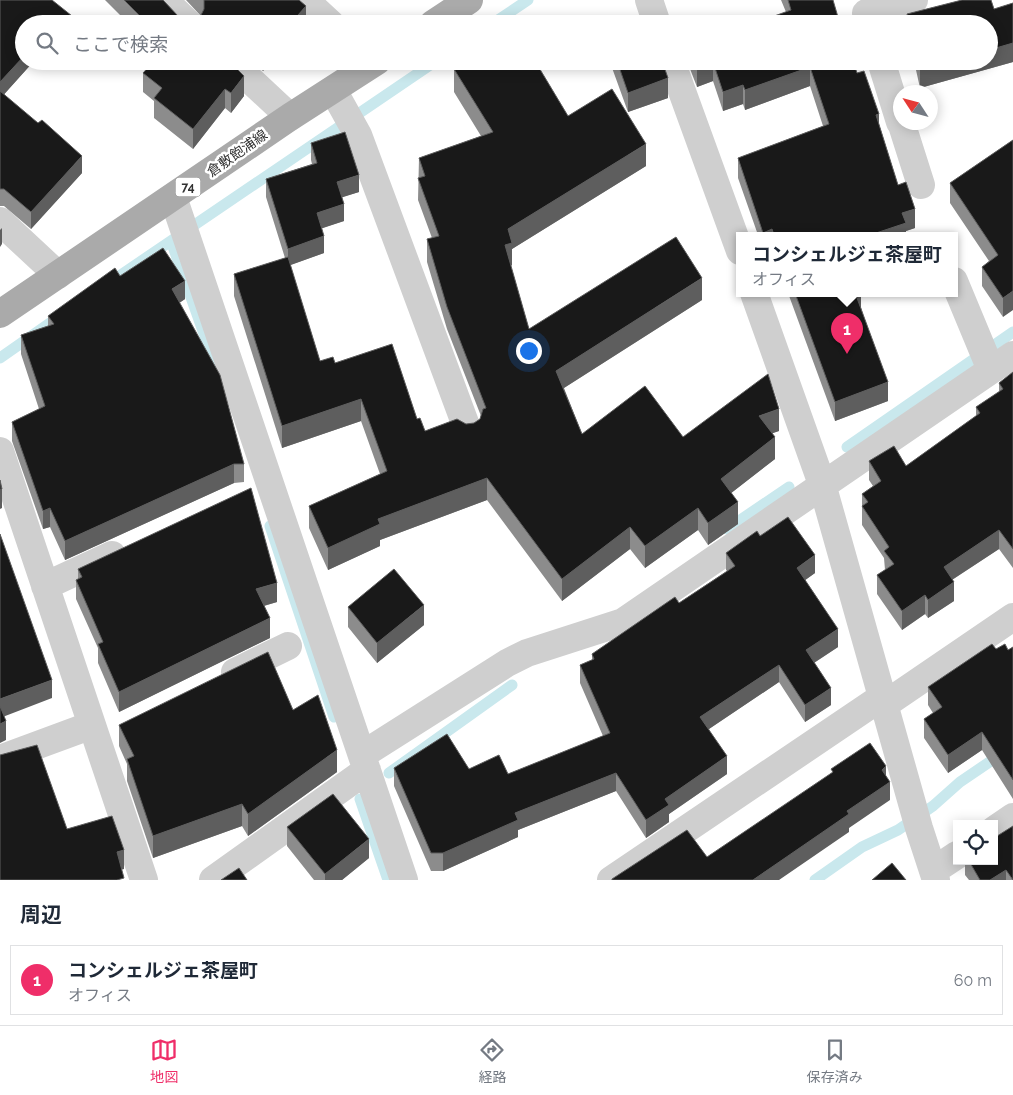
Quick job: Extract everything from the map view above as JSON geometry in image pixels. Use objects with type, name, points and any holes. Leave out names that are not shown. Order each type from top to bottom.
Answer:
[{"type":"main road","points":[[447,15],[469,0]]},
{"type":"main road","name":"倉敷飽浦線","points":[[0,314],[362,70]]},
{"type":"street","points":[[164,0],[180,15]]},
{"type":"street","points":[[305,0],[321,15]]},
{"type":"street","points":[[649,0],[654,15]]},
{"type":"street","points":[[866,12],[914,0]]},
{"type":"street","points":[[240,70],[290,117]]},
{"type":"street","points":[[674,70],[736,240]]},
{"type":"street","points":[[884,70],[893,98]]},
{"type":"street","points":[[332,90],[350,121],[468,431]]},
{"type":"street","points":[[903,130],[920,185]]},
{"type":"street","points":[[173,197],[404,880]]},
{"type":"street","points":[[0,221],[58,274]]},
{"type":"street","points":[[212,880],[365,762],[507,663],[527,653],[623,622],[822,484],[992,356],[958,290]]},
{"type":"street","points":[[755,297],[822,484],[934,875],[953,858]]},
{"type":"street","points":[[0,451],[144,880]]},
{"type":"street","points":[[45,586],[133,545]]},
{"type":"street","points":[[611,880],[1013,617]]},
{"type":"street","points":[[210,684],[288,646]]},
{"type":"street","points":[[0,759],[123,727]]},
{"type":"street","points":[[998,827],[1013,818]]},
{"type":"building","points":[[0,0],[52,0],[71,15],[15,15],[15,66],[0,82]]},
{"type":"building","points":[[124,0],[163,0],[177,15],[139,15]]},
{"type":"building","points":[[204,0],[299,0],[306,6],[298,15],[201,15],[204,9]]},
{"type":"building","points":[[788,0],[833,0],[837,15],[777,15],[791,10]]},
{"type":"building","points":[[962,0],[991,0],[994,9],[1013,3],[1013,43],[998,47],[998,15],[907,14]]},
{"type":"building","points":[[146,70],[238,70],[244,76],[231,93],[225,89],[193,129],[154,98],[162,88],[143,73]]},
{"type":"building","points":[[455,70],[540,70],[568,116],[612,89],[646,144],[508,229],[512,243],[505,245],[529,329],[676,237],[702,278],[556,371],[582,434],[645,386],[683,437],[768,374],[779,409],[759,416],[775,437],[721,479],[738,502],[708,523],[698,508],[645,546],[630,527],[562,579],[487,478],[378,519],[380,524],[328,548],[309,506],[387,471],[361,399],[282,426],[234,274],[288,257],[320,361],[333,357],[335,363],[392,344],[417,419],[420,418],[425,431],[457,419],[466,424],[474,423],[480,419],[483,409],[486,408],[447,307],[427,239],[439,236],[418,178],[425,176],[419,158],[493,132]]},
{"type":"building","points":[[620,70],[665,70],[668,78],[628,93]]},
{"type":"building","points":[[716,70],[802,70],[745,90],[743,85],[723,92]]},
{"type":"building","points":[[811,70],[856,70],[857,73],[864,71],[879,114],[876,115],[898,185],[906,182],[915,209],[902,213],[906,223],[879,232],[773,232],[772,229],[763,232],[738,158],[829,124]]},
{"type":"building","points":[[0,91],[38,123],[42,120],[82,156],[31,212],[4,189],[0,189]]},
{"type":"building","points":[[345,132],[359,175],[337,182],[344,204],[317,213],[324,236],[288,249],[266,179],[317,163],[311,143]]},
{"type":"building","points":[[1013,140],[1013,291],[1003,298],[982,267],[998,255],[950,183]]},
{"type":"building","points":[[163,248],[185,281],[172,289],[220,375],[244,464],[234,464],[65,541],[50,508],[43,511],[12,422],[45,406],[21,335],[54,324],[48,316],[115,268],[120,276]]},
{"type":"building","points":[[796,297],[859,297],[857,298],[888,382],[835,402]]},
{"type":"building","points":[[1013,372],[1013,549],[999,530],[944,567],[954,582],[928,600],[925,595],[902,611],[877,575],[894,564],[884,551],[889,547],[862,506],[868,502],[862,494],[881,481],[869,461],[894,446],[906,466],[980,413],[976,407],[1003,389],[999,383]]},
{"type":"building","points":[[251,488],[277,583],[256,589],[270,618],[119,692],[98,644],[103,642],[76,580],[82,577],[78,569]]},
{"type":"building","points":[[788,517],[815,555],[797,568],[838,629],[806,650],[831,688],[805,705],[779,665],[700,717],[727,756],[665,799],[669,805],[646,820],[616,773],[515,813],[518,820],[443,853],[431,853],[394,768],[447,734],[469,769],[499,755],[508,774],[610,733],[580,665],[594,659],[592,654],[675,597],[679,603],[735,566],[726,553],[757,531],[760,536]]},
{"type":"building","points":[[0,534],[52,680],[0,699]]},
{"type":"building","points":[[394,569],[424,605],[377,643],[348,607]]},
{"type":"building","points":[[992,644],[996,649],[1005,644],[1008,650],[1013,647],[1013,780],[982,732],[948,755],[924,719],[942,707],[928,687]]},
{"type":"building","points":[[268,652],[293,710],[318,695],[337,750],[248,814],[242,804],[153,836],[127,759],[134,756],[119,725]]},
{"type":"building","points":[[0,706],[6,721],[0,724]]},
{"type":"building","points":[[870,743],[886,766],[882,770],[890,782],[847,811],[849,814],[753,880],[612,880],[687,830],[707,857],[833,772],[831,769]]},
{"type":"building","points":[[37,745],[67,829],[112,816],[124,850],[117,852],[124,878],[117,880],[0,880],[0,755]]},
{"type":"building","points":[[333,794],[369,839],[325,874],[287,827]]},
{"type":"building","points":[[1013,826],[1013,880],[1006,870],[990,880],[980,880],[971,865],[998,865],[998,835]]},
{"type":"building","points":[[892,863],[906,880],[872,880]]},
{"type":"building","points":[[239,868],[247,880],[221,880]]},
{"type":"waterway","points":[[506,15],[528,0]]},
{"type":"waterway","points":[[109,283],[423,70]]},
{"type":"waterway","points":[[171,241],[220,379]]},
{"type":"waterway","points":[[0,358],[60,316]]},
{"type":"waterway","points":[[847,447],[1013,332]]},
{"type":"waterway","points":[[727,529],[789,487]]},
{"type":"waterway","points":[[270,526],[334,717]]},
{"type":"waterway","points":[[389,773],[512,685]]},
{"type":"waterway","points":[[815,880],[862,847],[898,830],[933,806],[960,782],[1013,746]]},
{"type":"waterway","points":[[360,799],[388,880]]},
{"type":"place","name":"コンシェルジェ茶屋町","points":[[847,354]]}]
